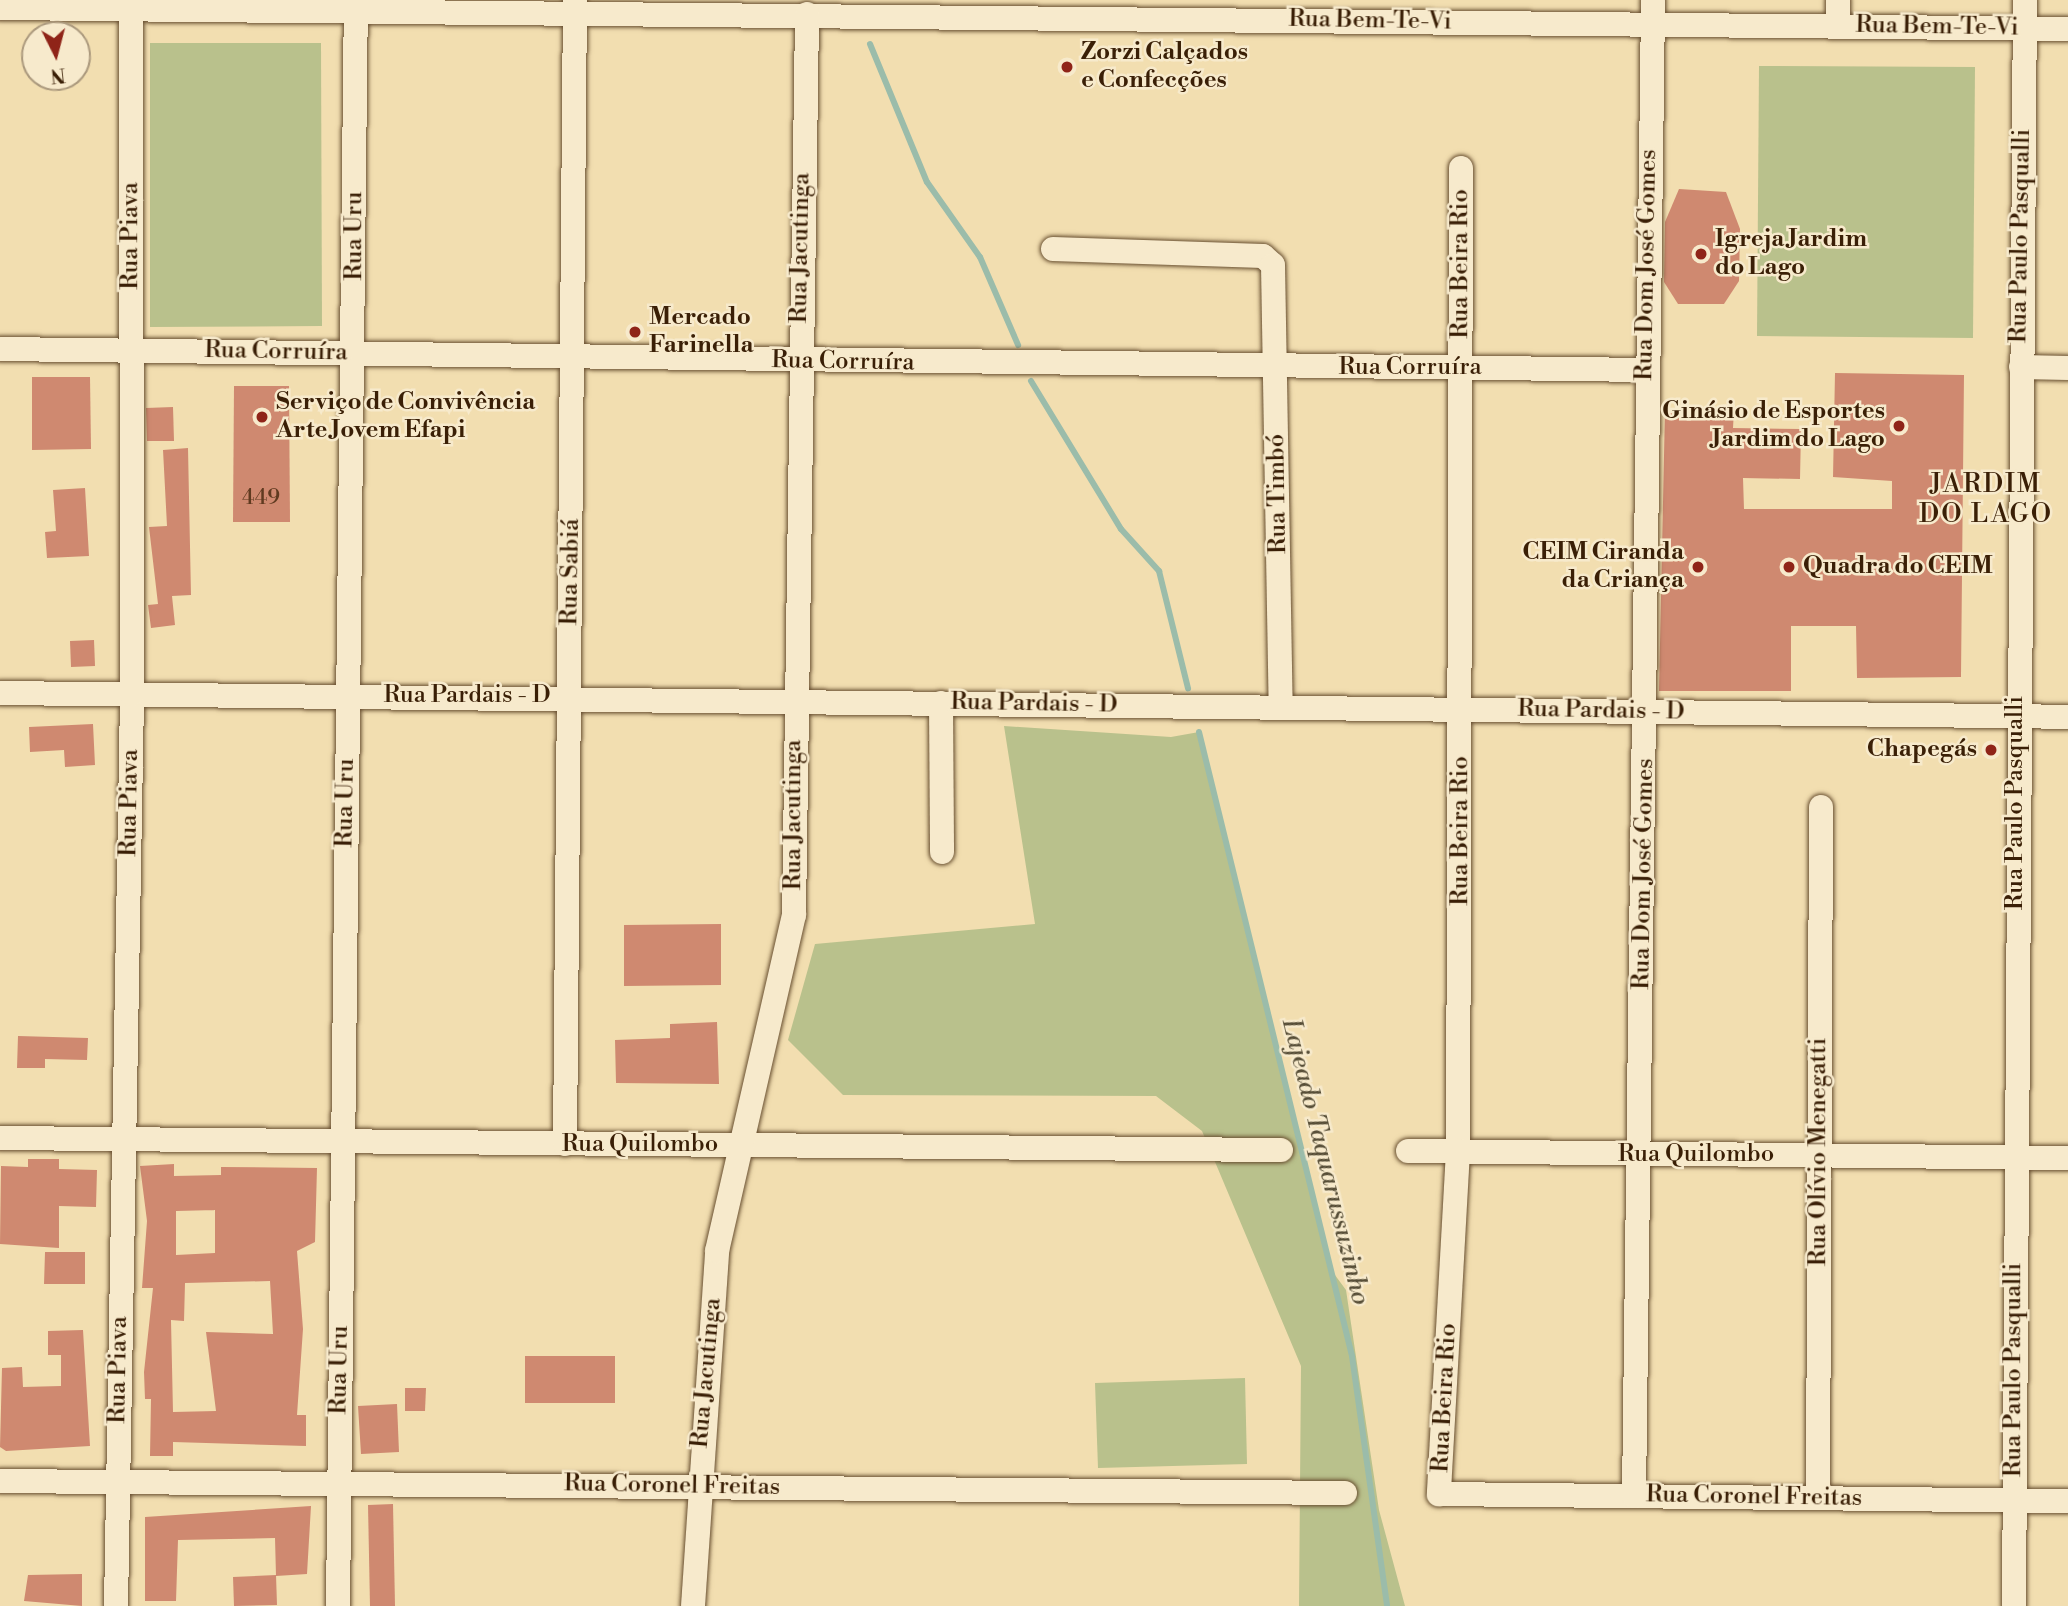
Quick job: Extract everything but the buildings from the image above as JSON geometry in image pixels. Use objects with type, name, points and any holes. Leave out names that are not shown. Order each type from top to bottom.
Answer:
[{"type":"street","points":[[1838,0],[1838,25]]},
{"type":"street","name":"Rua Paulo Pasqualli","points":[[2014,1606],[2013,1158],[2025,0]]},
{"type":"street","name":"Rua Bem-Te-Vi","points":[[0,8],[131,5],[575,6],[807,15],[1087,9],[1653,12],[1838,25],[2068,29]]},
{"type":"street","name":"Rua Piava","points":[[116,1606],[132,694],[131,5]]},
{"type":"street","name":"Rua Uru","points":[[338,1606],[356,5]]},
{"type":"street","name":"Rua Sabiá","points":[[565,1144],[575,6]]},
{"type":"street","name":"Rua Dom José Gomes","points":[[1634,1496],[1646,711],[1645,370],[1653,12]]},
{"type":"street","name":"Rua Jacutinga","points":[[693,1606],[698,1486],[717,1251],[794,915],[798,361],[807,15]]},
{"type":"street","name":"Rua Beira Rio","points":[[1439,1494],[1458,1151],[1462,709],[1461,168]]},
{"type":"street","name":"Rua Timbó","points":[[1053,249],[1263,256],[1276,281],[1281,706]]},
{"type":"street","name":"Rua Corruíra","points":[[0,349],[131,348],[573,358],[1645,370]]},
{"type":"street","points":[[2021,367],[2068,368]]},
{"type":"street","name":"Rua Pardais - D","points":[[0,693],[569,697],[2068,717]]},
{"type":"street","points":[[941,703],[942,852]]},
{"type":"street","name":"Rua Olívio Menegatti","points":[[1818,1497],[1821,807]]},
{"type":"street","name":"Rua Quilombo","points":[[0,1138],[1280,1150]]},
{"type":"street","name":"Rua Quilombo","points":[[1408,1151],[1640,1156],[1819,1154],[2068,1158]]},
{"type":"street","name":"Rua Coronel Freitas","points":[[0,1481],[1345,1493]]},
{"type":"street","name":"Rua Coronel Freitas","points":[[1439,1494],[2068,1501]]},
{"type":"green space","points":[[150,43],[321,43],[322,326],[150,327]]},
{"type":"green space","points":[[1759,66],[1975,67],[1973,338],[1757,336]]},
{"type":"green space","points":[[1004,726],[1171,737],[1199,732],[1332,1271],[1346,1290],[1379,1510],[1405,1606],[1299,1606],[1301,1366],[1202,1131],[1156,1096],[843,1095],[788,1040],[815,944],[1035,924]]},
{"type":"green space","points":[[1245,1378],[1247,1464],[1098,1468],[1095,1383]]},
{"type":"waterway","name":"Lajeado Taquarussuzinho","points":[[870,44],[927,182],[980,257],[1018,345]]},
{"type":"waterway","name":"Lajeado Taquarussuzinho","points":[[1031,381],[1121,529],[1159,571],[1188,688]]},
{"type":"waterway","name":"Lajeado Taquarussuzinho","points":[[1199,732],[1352,1356],[1387,1606]]},
{"type":"place","name":"Zorzi Calçados e Confecções","points":[[1067,67]]},
{"type":"place","name":"Igreja Jardim do Lago","points":[[1701,254]]},
{"type":"place","name":"Mercado Farinella","points":[[635,332]]},
{"type":"place","name":"Serviço de Convivência Arte Jovem Efapi","points":[[262,417]]},
{"type":"place","name":"Ginásio de Esportes Jardim do Lago","points":[[1899,426]]},
{"type":"place","name":"CEIM Ciranda da Criança","points":[[1698,567]]},
{"type":"place","name":"Quadra do CEIM","points":[[1789,567]]},
{"type":"place","name":"Chapegás","points":[[1991,750]]},
{"type":"district","name":"JARDIM DO LAGO","points":[[1986,500]]}]
